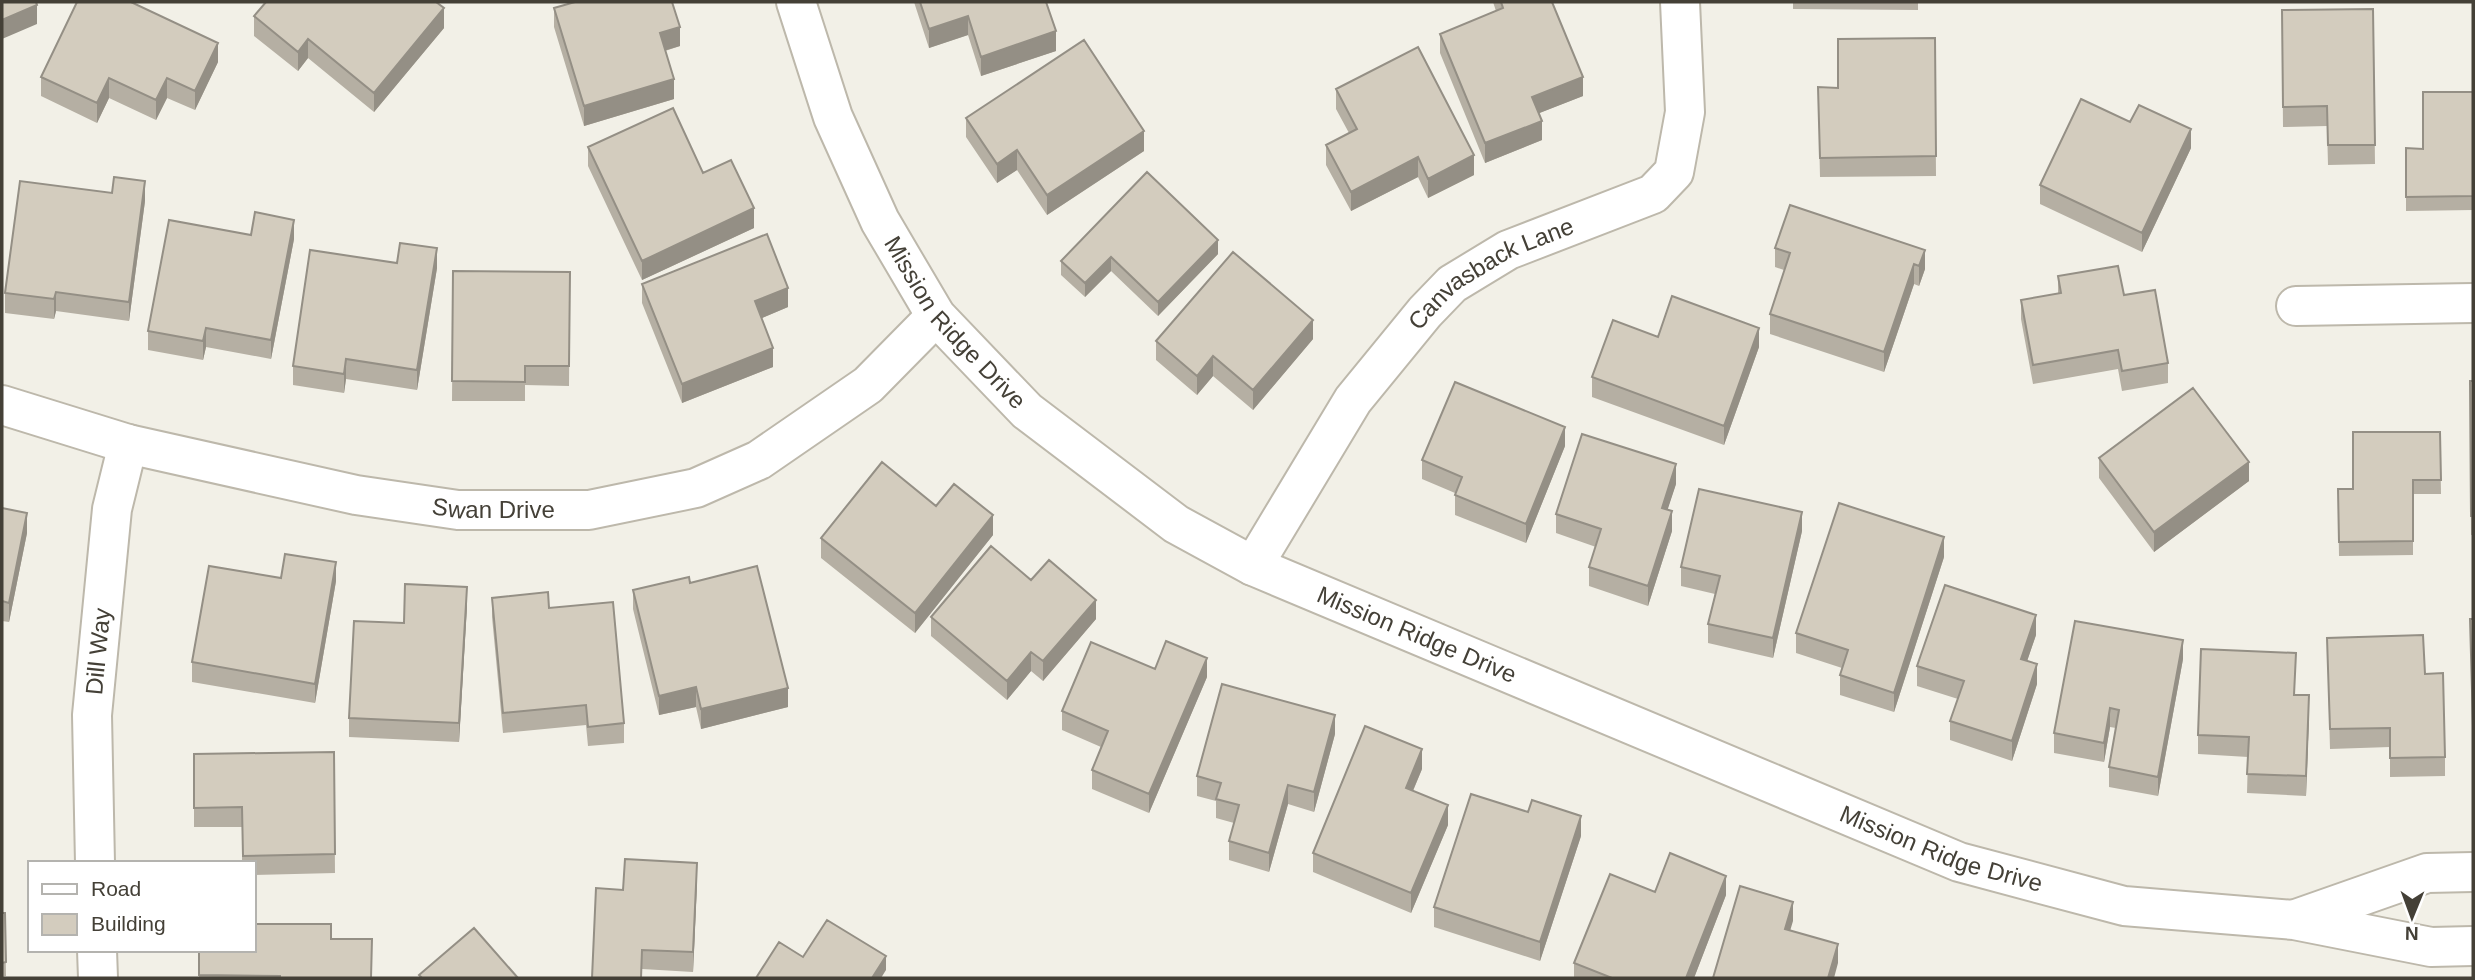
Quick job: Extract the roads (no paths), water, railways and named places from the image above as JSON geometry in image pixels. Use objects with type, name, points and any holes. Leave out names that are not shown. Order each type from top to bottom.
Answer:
[{"type":"street","name":"Mission Ridge Drive","points":[[796,2],[833,117],[880,221],[936,316],[1027,411],[1176,524],[1253,566],[1959,862],[2124,906],[2294,919],[2431,947],[2473,946]]},
{"type":"street","name":"Canvasback Lane","points":[[1253,566],[1353,400],[1425,312],[1452,284],[1508,250],[1653,194],[1674,173],[1685,111],[1680,2]]},
{"type":"street","points":[[2296,306],[2473,303]]},
{"type":"street","name":"Swan Drive","points":[[2,405],[128,444],[356,495],[458,510],[589,510],[695,488],[759,460],[868,385],[936,316]]},
{"type":"street","name":"Dill Way","points":[[95,861],[92,715],[112,509],[128,444]]},
{"type":"street","name":"Mission Ridge Drive","points":[[2294,919],[2427,873],[2473,872]]},
{"type":"street","points":[[97,952],[98,978]]}]
